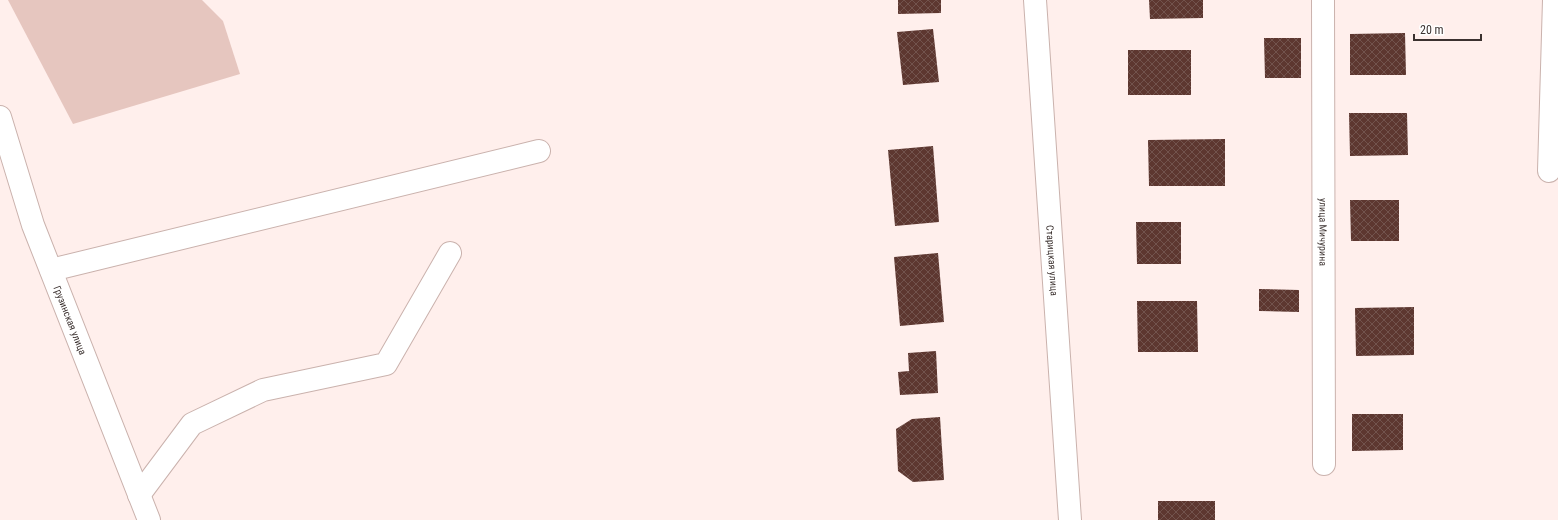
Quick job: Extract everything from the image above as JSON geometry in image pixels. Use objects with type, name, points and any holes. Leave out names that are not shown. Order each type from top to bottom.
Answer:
[{"type":"street","name":"Старицкая улица","points":[[1035,0],[1070,520]]},
{"type":"street","name":"улица Мичурина","points":[[1323,0],[1324,464]]},
{"type":"street","points":[[1550,171],[1554,122],[1554,0]]},
{"type":"street","name":"Грузинская улица","points":[[0,117],[33,225],[149,520]]},
{"type":"street","points":[[51,270],[539,151]]},
{"type":"street","points":[[140,495],[192,424],[263,390],[386,364],[450,253]]},
{"type":"shaded area","points":[[8,0],[202,0],[223,21],[240,74],[73,124]]},
{"type":"building","points":[[898,0],[941,0],[941,13],[898,14]]},
{"type":"building","points":[[1149,0],[1203,0],[1203,18],[1150,19]]},
{"type":"building","points":[[933,29],[939,82],[903,85],[897,32]]},
{"type":"building","points":[[1405,33],[1406,75],[1350,75],[1350,34]]},
{"type":"building","points":[[1264,38],[1301,38],[1301,78],[1265,78]]},
{"type":"building","points":[[1128,50],[1191,50],[1191,95],[1128,95]]},
{"type":"building","points":[[1349,113],[1407,113],[1408,155],[1350,156]]},
{"type":"building","points":[[1225,139],[1225,186],[1149,186],[1148,140]]},
{"type":"building","points":[[933,146],[939,222],[895,226],[888,150]]},
{"type":"building","points":[[1350,200],[1399,200],[1399,241],[1351,241]]},
{"type":"building","points":[[1136,222],[1181,222],[1181,264],[1137,264]]},
{"type":"building","points":[[938,253],[944,322],[900,326],[894,257]]},
{"type":"building","points":[[1259,289],[1299,290],[1299,312],[1259,311]]},
{"type":"building","points":[[1137,301],[1197,301],[1198,352],[1138,352]]},
{"type":"building","points":[[1414,307],[1414,355],[1356,356],[1355,308]]},
{"type":"building","points":[[936,351],[938,393],[900,395],[898,372],[909,371],[908,353]]},
{"type":"building","points":[[1352,414],[1403,414],[1403,450],[1352,451]]},
{"type":"building","points":[[940,417],[944,480],[913,482],[898,471],[896,429],[912,419]]},
{"type":"building","points":[[1158,501],[1215,501],[1215,520],[1158,520]]}]
